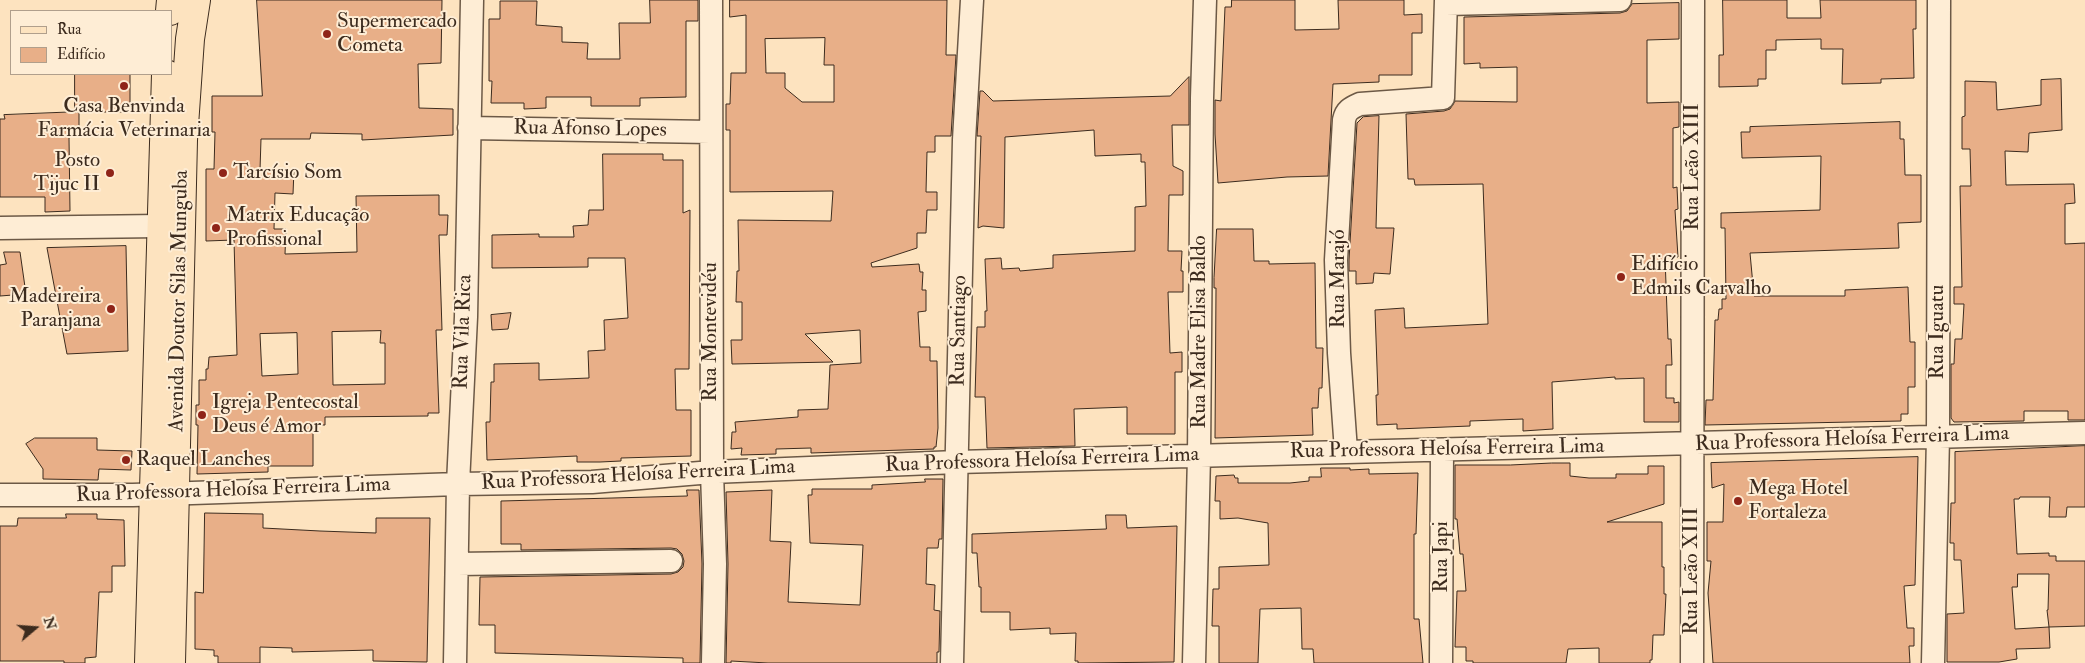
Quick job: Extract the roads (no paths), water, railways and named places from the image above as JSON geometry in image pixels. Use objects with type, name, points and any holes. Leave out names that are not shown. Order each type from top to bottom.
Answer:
[{"type":"main road","name":"Avenida Doutor Silas Munguba","points":[[149,663],[164,494],[190,39],[196,0]]},
{"type":"main road","name":"Avenida Doutor Silas Munguba","points":[[166,75],[160,226],[164,494],[171,663]]},
{"type":"street","name":"Rua Vila Rica","points":[[455,663],[458,484],[466,317],[472,0]]},
{"type":"street","name":"Rua Montevidéu","points":[[710,0],[712,472],[715,564],[713,663]]},
{"type":"street","name":"Rua Santiago","points":[[952,663],[964,140],[972,0]]},
{"type":"street","name":"Rua Madre Elisa Baldo","points":[[1194,663],[1199,456],[1202,98],[1205,0]]},
{"type":"street","points":[[1446,2],[1620,0]]},
{"type":"street","name":"Rua Leão XIII","points":[[1692,663],[1693,0]]},
{"type":"street","name":"Rua Iguatu","points":[[1933,663],[1938,437],[1939,0]]},
{"type":"street","name":"Rua Marajó","points":[[1346,451],[1339,353],[1336,260],[1344,120],[1349,109],[1360,104],[1443,98],[1446,2]]},
{"type":"street","name":"Rua Afonso Lopes","points":[[469,128],[710,132]]},
{"type":"street","points":[[0,228],[160,226]]},
{"type":"street","name":"Rua Professora Heloísa Ferreira Lima","points":[[0,495],[164,494],[458,484],[592,482],[712,472],[957,462],[2085,433]]},
{"type":"street","name":"Rua Japi","points":[[1441,663],[1442,450]]},
{"type":"street","points":[[456,564],[671,561]]},
{"type":"place","name":"Supermercado Cometa","points":[[327,34]]},
{"type":"place","name":"Casa Benvinda Farmácia Veterinaria","points":[[124,86]]},
{"type":"place","name":"Posto Tijuc II","points":[[110,173]]},
{"type":"place","name":"Tarcísio Som","points":[[223,173]]},
{"type":"place","name":"Matrix Educação Profissional","points":[[216,228]]},
{"type":"place","name":"Edifício Edmils Carvalho","points":[[1621,277]]},
{"type":"place","name":"Madeireira Paranjana","points":[[111,309]]},
{"type":"place","name":"Igreja Pentecostal Deus é Amor","points":[[202,415]]},
{"type":"place","name":"Raquel Lanches","points":[[126,460]]},
{"type":"place","name":"Mega Hotel Fortaleza","points":[[1738,501]]}]
